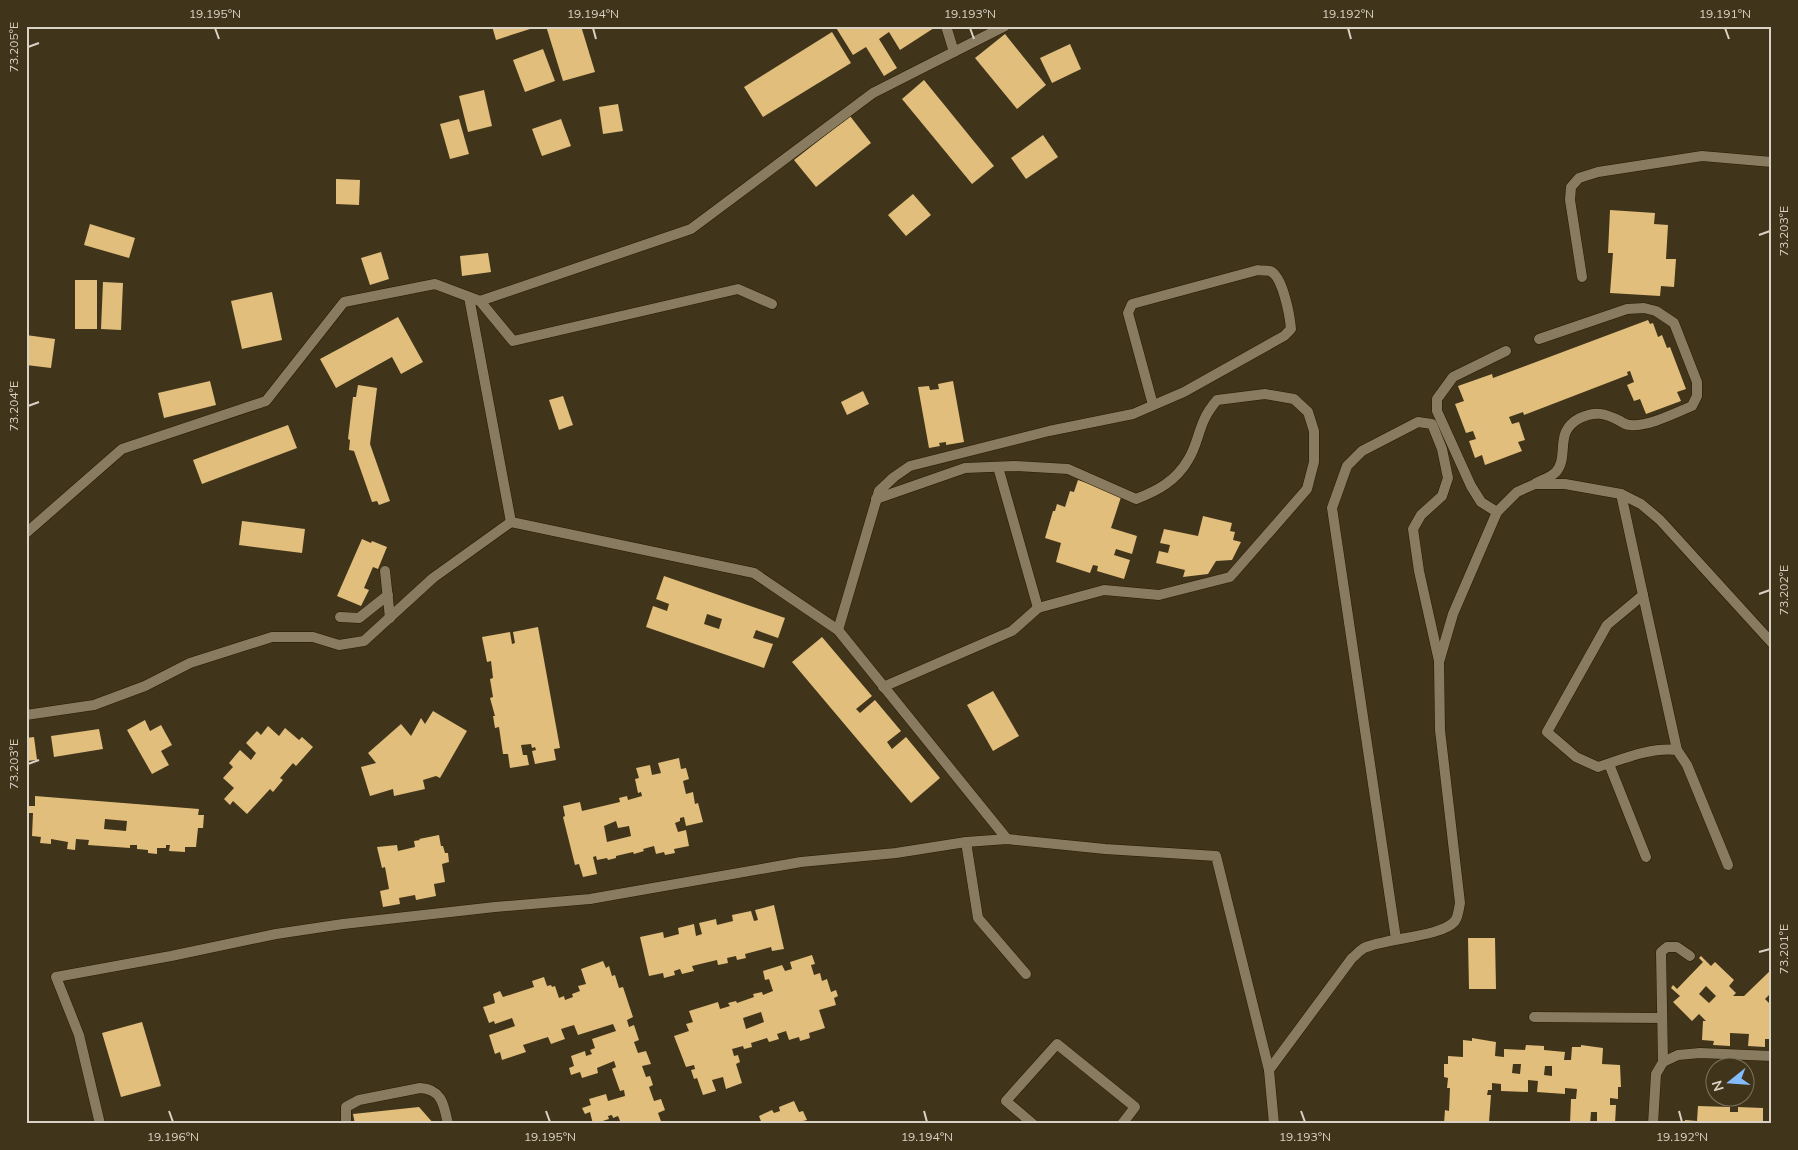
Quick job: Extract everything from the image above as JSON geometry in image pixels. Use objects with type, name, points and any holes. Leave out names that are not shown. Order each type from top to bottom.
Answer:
[{"type":"street","points":[[946,26],[954,52]]},
{"type":"street","points":[[480,301],[691,229],[873,92],[1005,26]]},
{"type":"street","points":[[1582,277],[1570,200],[1572,187],[1579,178],[1598,172],[1702,156],[1772,162]]},
{"type":"street","points":[[838,630],[876,499],[879,491],[894,477],[910,466],[1040,433],[1133,414],[1184,392],[1284,336],[1291,330],[1290,317],[1277,277],[1270,271],[1258,270],[1132,304],[1128,313],[1153,405]]},
{"type":"street","points":[[26,534],[122,449],[266,401],[344,302],[434,284],[480,301],[513,341],[738,289],[772,304]]},
{"type":"street","points":[[469,297],[511,522]]},
{"type":"street","points":[[1439,662],[1454,614],[1497,512],[1518,492],[1555,472],[1560,465],[1564,437],[1568,427],[1580,418],[1598,413],[1607,415],[1628,426],[1641,425],[1692,406],[1697,396],[1697,382],[1674,323],[1656,312],[1644,308],[1627,309],[1539,339]]},
{"type":"street","points":[[1497,512],[1481,502],[1471,486],[1437,411],[1437,399],[1453,377],[1506,351]]},
{"type":"street","points":[[876,499],[965,468],[998,467],[1068,468],[1136,499],[1158,490],[1180,471],[1189,459],[1204,418],[1217,400],[1265,394],[1294,399],[1308,412],[1314,431],[1314,462],[1306,489],[1230,577],[1159,595],[1104,590],[1038,608],[1012,631],[883,686]]},
{"type":"street","points":[[1269,1070],[1352,958],[1364,948],[1431,932],[1448,927],[1456,921],[1460,903],[1440,730],[1439,662],[1419,571],[1413,529],[1421,515],[1442,496],[1448,478],[1442,449],[1432,424],[1418,422],[1362,451],[1347,466],[1332,508],[1396,939]]},
{"type":"street","points":[[998,467],[1038,608]]},
{"type":"street","points":[[1535,484],[1565,484],[1621,494],[1641,504],[1660,520],[1772,643]]},
{"type":"street","points":[[1621,494],[1677,750],[1687,765],[1728,865]]},
{"type":"street","points":[[26,715],[94,705],[145,686],[190,663],[272,638],[313,637],[340,645],[364,641],[433,578],[511,522],[754,573],[838,630],[1007,839]]},
{"type":"street","points":[[386,571],[390,618]]},
{"type":"street","points":[[340,617],[360,618],[388,595]]},
{"type":"street","points":[[1643,595],[1607,624],[1547,732],[1576,757],[1598,767],[1652,751],[1666,748],[1677,750]]},
{"type":"street","points":[[1609,764],[1646,857]]},
{"type":"street","points":[[100,1124],[79,1035],[56,977],[276,934],[343,924],[590,900],[801,862],[896,853],[966,842],[1007,839],[1105,849],[1216,856],[1269,1070],[1274,1124]]},
{"type":"street","points":[[966,842],[978,918],[1026,974]]},
{"type":"street","points":[[1653,1124],[1656,1074],[1663,1062],[1661,952],[1667,947],[1677,946],[1690,956]]},
{"type":"street","points":[[1534,1017],[1662,1018]]},
{"type":"street","points":[[1033,1124],[1006,1101],[1057,1044],[1134,1107],[1122,1124]]},
{"type":"street","points":[[1663,1062],[1678,1055],[1700,1053],[1772,1056]]},
{"type":"street","points":[[346,1124],[346,1107],[352,1103],[420,1088],[429,1088],[436,1092],[441,1100],[448,1124]]},
{"type":"building","points":[[492,26],[529,26],[530,29],[496,40]]},
{"type":"building","points":[[546,26],[581,26],[595,72],[563,81]]},
{"type":"building","points":[[835,26],[932,26],[934,28],[900,50],[889,32],[879,39],[897,68],[884,76],[866,47],[853,55]]},
{"type":"building","points":[[832,32],[851,63],[763,117],[744,87]]},
{"type":"building","points":[[1005,34],[1046,85],[1017,109],[975,58]]},
{"type":"building","points":[[1070,44],[1081,69],[1052,83],[1040,58]]},
{"type":"building","points":[[543,49],[555,81],[525,92],[513,60]]},
{"type":"building","points":[[924,80],[994,166],[972,184],[902,99]]},
{"type":"building","points":[[484,90],[492,126],[468,132],[459,96]]},
{"type":"building","points":[[618,104],[623,131],[603,134],[599,107]]},
{"type":"building","points":[[850,116],[871,143],[816,187],[794,160]]},
{"type":"building","points":[[459,119],[469,154],[450,159],[440,124]]},
{"type":"building","points":[[561,119],[571,146],[542,156],[532,129]]},
{"type":"building","points":[[1043,135],[1058,157],[1026,179],[1011,158]]},
{"type":"building","points":[[336,179],[360,180],[359,205],[336,204]]},
{"type":"building","points":[[913,194],[931,215],[906,236],[888,215]]},
{"type":"building","points":[[1610,210],[1655,213],[1654,224],[1668,225],[1666,259],[1676,259],[1674,287],[1661,286],[1660,296],[1610,293],[1613,253],[1608,253]]},
{"type":"building","points":[[90,224],[135,238],[129,258],[84,245]]},
{"type":"building","points":[[381,252],[389,279],[370,285],[361,258]]},
{"type":"building","points":[[488,253],[491,272],[462,276],[460,256]]},
{"type":"building","points":[[75,280],[97,280],[97,329],[75,329]]},
{"type":"building","points":[[103,282],[123,283],[121,330],[101,329]]},
{"type":"building","points":[[272,292],[282,340],[242,349],[231,301]]},
{"type":"building","points":[[398,317],[423,362],[401,374],[392,357],[336,388],[320,359]]},
{"type":"building","points":[[1648,320],[1650,324],[1653,323],[1658,337],[1662,335],[1667,348],[1670,347],[1686,389],[1677,392],[1681,401],[1646,414],[1640,399],[1634,401],[1627,385],[1634,382],[1630,371],[1627,372],[1628,375],[1524,415],[1523,412],[1509,417],[1512,424],[1519,422],[1525,440],[1518,442],[1522,451],[1485,465],[1482,455],[1475,458],[1469,441],[1476,439],[1473,431],[1466,433],[1455,404],[1464,401],[1458,386],[1492,374],[1493,378]]},
{"type":"building","points":[[26,335],[55,339],[51,368],[26,365]]},
{"type":"building","points":[[210,381],[216,405],[164,418],[158,393]]},
{"type":"building","points":[[953,381],[964,442],[946,445],[946,442],[939,443],[940,446],[929,448],[918,387],[929,386],[930,390],[939,389],[938,384]]},
{"type":"building","points":[[358,385],[377,388],[370,444],[390,501],[379,505],[377,501],[372,502],[354,451],[349,450],[350,440],[348,439],[353,397],[356,397]]},
{"type":"building","points":[[863,391],[869,404],[847,415],[841,402]]},
{"type":"building","points":[[563,396],[573,425],[559,430],[549,400]]},
{"type":"building","points":[[288,425],[297,448],[202,484],[193,460]]},
{"type":"building","points":[[1078,480],[1122,494],[1111,528],[1137,536],[1132,554],[1116,549],[1114,555],[1130,560],[1124,579],[1097,571],[1098,566],[1093,565],[1090,573],[1056,562],[1061,543],[1045,538],[1053,511],[1055,511],[1057,504],[1065,507],[1070,491],[1074,492]]},
{"type":"building","points":[[1203,516],[1232,523],[1230,531],[1235,532],[1233,540],[1241,542],[1232,560],[1216,561],[1208,574],[1183,577],[1185,570],[1156,563],[1159,551],[1168,553],[1170,545],[1160,543],[1164,529],[1198,536]]},
{"type":"building","points":[[242,521],[305,529],[302,553],[239,545]]},
{"type":"building","points":[[362,539],[387,547],[378,569],[373,567],[364,588],[369,590],[361,606],[337,596]]},
{"type":"building","points":[[664,576],[785,618],[778,638],[756,630],[753,638],[773,644],[764,668],[646,627],[653,606],[667,611],[669,604],[656,599]],"holes":[[[707,614],[722,619],[719,629],[704,624]]]},
{"type":"building","points":[[538,627],[560,748],[554,749],[556,760],[535,764],[532,751],[536,750],[535,747],[532,748],[531,744],[521,745],[523,755],[527,755],[529,765],[510,768],[508,754],[503,754],[499,727],[495,728],[493,716],[495,716],[490,698],[493,697],[490,679],[493,678],[491,661],[487,662],[482,637],[510,632],[512,644],[515,643],[513,632]]},
{"type":"building","points":[[822,637],[872,696],[856,709],[860,713],[875,700],[901,731],[887,742],[892,749],[906,737],[940,778],[911,803],[792,662]]},
{"type":"building","points":[[993,691],[1019,736],[993,751],[967,705]]},
{"type":"building","points":[[433,711],[467,731],[440,778],[436,776],[423,780],[425,789],[394,796],[393,789],[370,796],[361,767],[376,763],[368,753],[401,724],[411,736],[421,718],[425,724]]},
{"type":"building","points":[[145,720],[150,731],[161,725],[172,745],[161,751],[169,765],[152,774],[127,730]]},
{"type":"building","points":[[268,726],[279,736],[285,728],[299,740],[302,737],[313,747],[296,766],[293,763],[280,778],[283,780],[273,792],[270,789],[247,814],[233,801],[230,805],[224,799],[234,788],[223,778],[233,767],[229,763],[240,750],[251,760],[256,753],[246,743],[257,731],[261,735]]},
{"type":"building","points":[[99,729],[103,749],[54,757],[51,736]]},
{"type":"building","points":[[34,737],[37,760],[26,761],[26,738]]},
{"type":"building","points":[[679,758],[681,769],[686,768],[689,779],[683,781],[686,794],[693,792],[695,804],[698,803],[703,822],[686,826],[684,817],[675,823],[678,832],[686,830],[689,846],[674,849],[675,853],[665,855],[664,852],[656,854],[654,846],[643,849],[644,851],[616,856],[616,858],[608,860],[607,858],[597,860],[596,856],[593,857],[597,874],[583,877],[579,864],[575,865],[563,817],[565,816],[563,806],[580,802],[582,811],[620,802],[619,798],[627,796],[628,800],[642,796],[641,792],[638,793],[635,779],[639,778],[636,768],[650,765],[652,775],[661,773],[658,763]],"holes":[[[616,821],[618,828],[629,826],[631,836],[607,842],[604,826]]]},
{"type":"building","points":[[35,796],[199,809],[198,815],[204,815],[203,828],[198,828],[196,847],[185,847],[185,852],[169,851],[170,845],[166,845],[166,848],[157,848],[157,854],[148,853],[148,850],[137,849],[137,845],[130,845],[130,848],[88,845],[89,840],[76,839],[75,850],[67,849],[68,842],[51,839],[51,844],[40,843],[41,837],[32,836],[33,813],[29,813],[29,806],[35,806]],"holes":[[[105,819],[127,821],[126,831],[104,829]]]},
{"type":"building","points":[[439,835],[441,846],[443,846],[445,853],[448,853],[449,862],[442,864],[445,882],[434,884],[436,896],[416,900],[415,895],[399,898],[400,904],[383,907],[380,891],[389,889],[385,867],[382,868],[377,847],[397,845],[398,851],[415,847],[414,841],[419,839]]},
{"type":"building","points":[[774,905],[784,949],[772,951],[771,947],[745,954],[746,958],[737,960],[736,956],[727,958],[728,963],[718,965],[717,960],[692,966],[694,971],[682,974],[680,969],[674,971],[675,975],[664,978],[663,973],[649,976],[640,937],[663,932],[664,938],[679,934],[678,928],[694,924],[696,936],[702,934],[699,923],[716,919],[717,925],[733,921],[732,915],[751,911],[754,921],[758,920],[755,910]]},
{"type":"building","points":[[1468,938],[1495,938],[1496,989],[1469,989]]},
{"type":"building","points":[[812,955],[815,964],[811,965],[814,975],[820,973],[822,981],[827,979],[831,992],[836,990],[838,996],[834,998],[836,1005],[819,1010],[825,1028],[809,1033],[810,1038],[800,1041],[799,1037],[789,1040],[786,1031],[777,1034],[779,1039],[769,1042],[767,1038],[751,1043],[752,1047],[744,1049],[743,1046],[732,1049],[734,1056],[738,1055],[740,1062],[736,1064],[742,1083],[726,1089],[723,1077],[712,1080],[716,1091],[703,1095],[697,1078],[694,1079],[691,1070],[695,1069],[694,1065],[686,1067],[674,1036],[689,1031],[686,1024],[693,1022],[689,1011],[718,1002],[720,1009],[730,1006],[728,1003],[736,1001],[737,1003],[754,997],[753,994],[762,992],[763,995],[773,991],[769,979],[765,980],[763,971],[782,965],[785,971],[792,969],[790,962]],"holes":[[[761,1012],[764,1022],[746,1029],[743,1018]]]},
{"type":"building","points":[[1701,956],[1711,966],[1715,962],[1734,980],[1729,986],[1736,993],[1733,996],[1744,996],[1772,969],[1772,995],[1771,993],[1765,999],[1769,1003],[1772,1001],[1772,1039],[1765,1039],[1765,1047],[1748,1046],[1749,1034],[1730,1033],[1730,1046],[1713,1045],[1714,1041],[1702,1040],[1703,1021],[1706,1021],[1699,1014],[1692,1021],[1673,1002],[1680,996],[1671,988],[1673,985],[1677,989],[1703,962],[1699,958]],"holes":[[[1706,986],[1716,996],[1709,1003],[1699,994]]]},
{"type":"building","points":[[603,961],[606,968],[609,966],[612,976],[615,975],[619,988],[623,987],[633,1017],[627,1020],[629,1027],[634,1025],[639,1040],[634,1042],[638,1053],[646,1051],[651,1064],[642,1066],[646,1077],[650,1076],[653,1085],[649,1087],[654,1101],[661,1099],[665,1110],[658,1113],[662,1124],[614,1124],[620,1121],[618,1116],[613,1118],[612,1115],[608,1116],[609,1119],[593,1124],[590,1112],[585,1114],[582,1108],[591,1105],[589,1099],[606,1094],[608,1101],[625,1096],[624,1090],[620,1091],[612,1069],[616,1067],[614,1061],[597,1068],[598,1073],[582,1078],[580,1072],[571,1075],[569,1068],[574,1066],[571,1056],[585,1051],[586,1056],[592,1054],[590,1050],[595,1048],[592,1039],[616,1031],[613,1024],[578,1035],[574,1025],[561,1029],[565,1039],[551,1044],[548,1037],[523,1045],[526,1052],[502,1060],[500,1052],[495,1054],[489,1035],[515,1026],[512,1018],[495,1024],[494,1021],[489,1023],[483,1007],[495,1003],[493,994],[500,991],[503,997],[534,987],[532,981],[544,977],[547,986],[555,986],[559,998],[564,996],[565,1000],[573,997],[572,994],[580,991],[578,986],[586,984],[581,969]]},
{"type":"building","points":[[142,1022],[161,1086],[121,1097],[102,1033]]},
{"type":"building","points":[[1472,1038],[1496,1042],[1495,1056],[1504,1057],[1504,1049],[1525,1050],[1526,1045],[1544,1046],[1544,1050],[1565,1052],[1564,1060],[1571,1060],[1572,1047],[1581,1047],[1581,1045],[1603,1048],[1602,1064],[1620,1065],[1621,1087],[1618,1087],[1618,1099],[1610,1098],[1610,1105],[1616,1105],[1615,1124],[1597,1124],[1597,1112],[1591,1112],[1590,1124],[1570,1124],[1571,1099],[1576,1099],[1577,1089],[1565,1088],[1565,1094],[1537,1092],[1538,1081],[1528,1080],[1528,1092],[1501,1091],[1501,1084],[1492,1083],[1492,1090],[1488,1090],[1487,1095],[1491,1095],[1489,1122],[1459,1124],[1454,1122],[1453,1124],[1444,1124],[1445,1110],[1449,1111],[1450,1088],[1447,1088],[1448,1078],[1444,1077],[1444,1064],[1448,1064],[1448,1056],[1463,1057],[1463,1040],[1472,1041]],"holes":[[[1513,1064],[1521,1064],[1520,1074],[1512,1073]],[[1545,1066],[1552,1066],[1552,1076],[1544,1075]]]},
{"type":"building","points":[[794,1101],[799,1112],[803,1111],[807,1120],[803,1121],[804,1124],[762,1124],[759,1116],[772,1110],[774,1113],[780,1111],[779,1107]]},
{"type":"building","points":[[1698,1106],[1730,1108],[1730,1112],[1738,1112],[1738,1108],[1763,1108],[1763,1124],[1685,1124],[1685,1120],[1697,1121]]},
{"type":"building","points":[[419,1107],[434,1124],[355,1124],[353,1114]]}]
